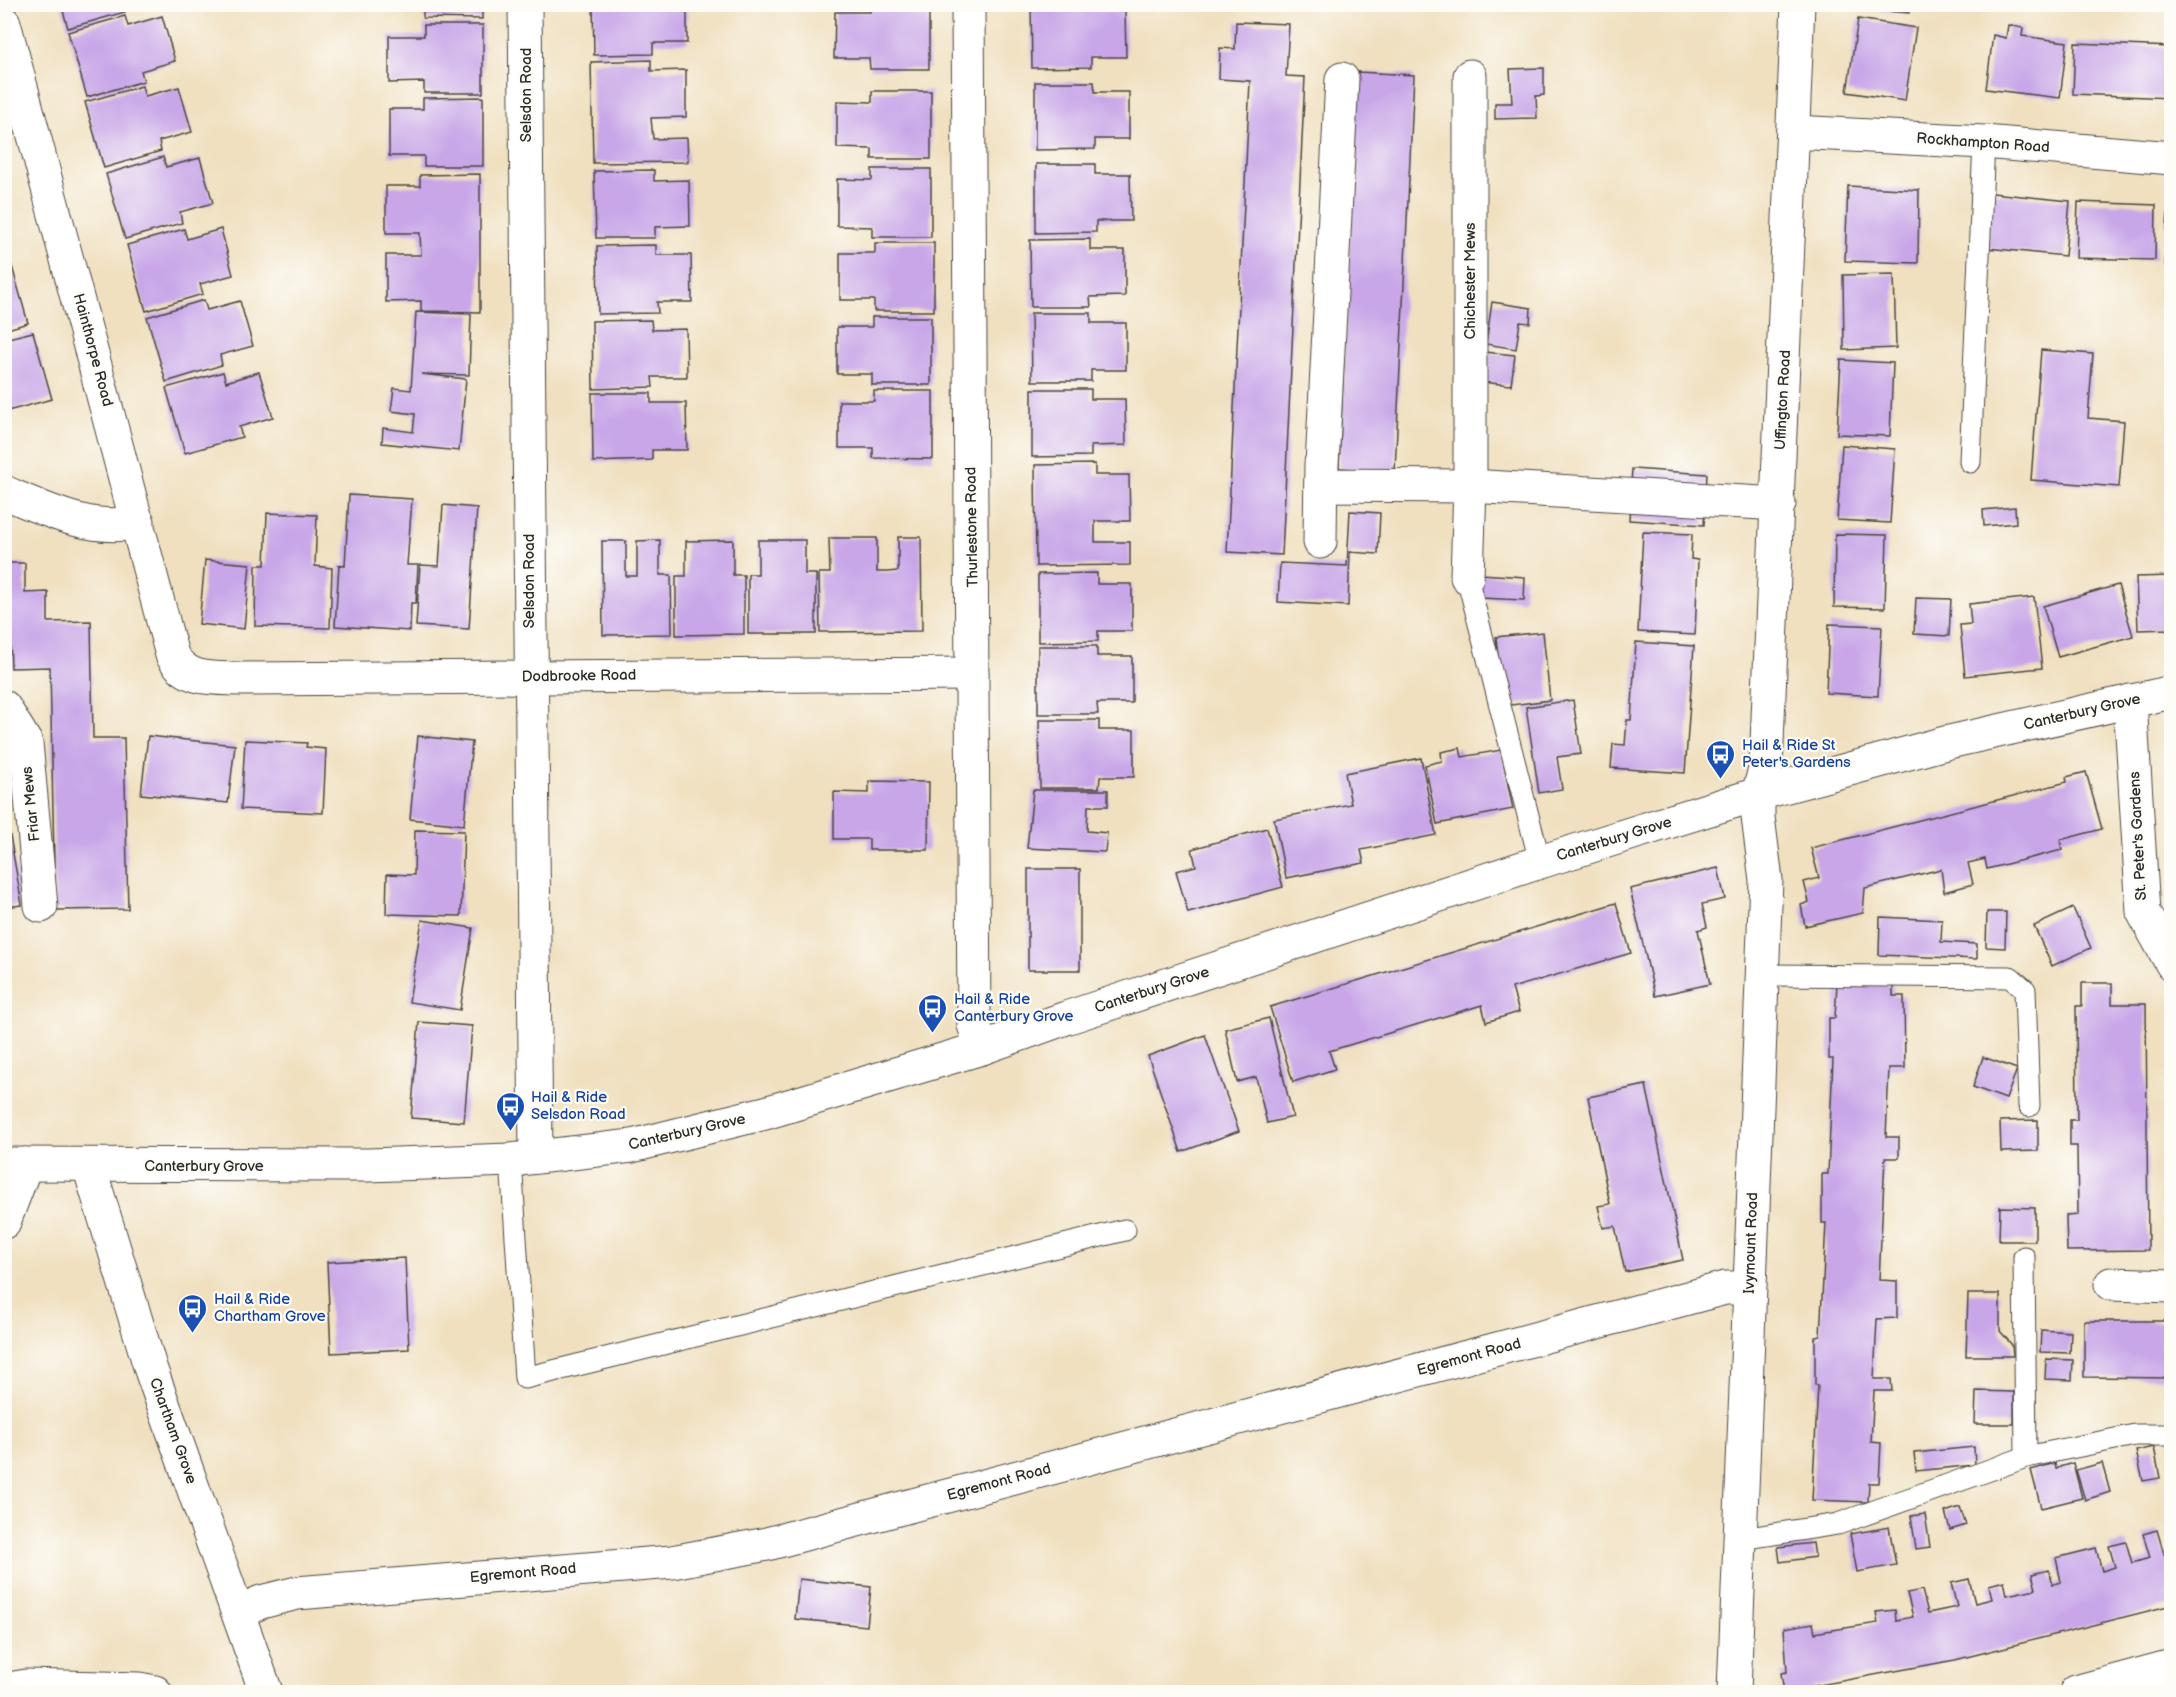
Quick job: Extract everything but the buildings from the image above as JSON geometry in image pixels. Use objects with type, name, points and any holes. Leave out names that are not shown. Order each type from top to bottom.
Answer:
[{"type":"street","name":"Selsdon Road","points":[[523,1158],[530,677],[525,4]]},
{"type":"street","name":"Thurlestone Road","points":[[968,4],[974,1025],[981,1048]]},
{"type":"street","name":"Uffington Road","points":[[1758,794],[1766,766],[1779,504],[1798,4]]},
{"type":"street","name":"Hainthorpe Road","points":[[4,23],[172,655],[178,666],[187,673]]},
{"type":"street","name":"Chichester Mews","points":[[1467,577],[1470,486],[1470,76]]},
{"type":"street","points":[[1320,542],[1333,81]]},
{"type":"street","name":"Rockhampton Road","points":[[1794,132],[1984,142],[2172,158]]},
{"type":"street","points":[[1321,485],[1470,486],[1779,504]]},
{"type":"street","points":[[4,492],[88,522],[120,527],[138,522]]},
{"type":"street","name":"Dodbrooke Road","points":[[187,673],[199,677],[241,679],[972,674]]},
{"type":"street","name":"Canterbury Grove","points":[[15,1164],[368,1165],[523,1158],[632,1146],[765,1113],[981,1048],[1540,862],[1758,794],[1949,742],[2172,692]]},
{"type":"street","name":"St. Peter's Gardens","points":[[2130,701],[2143,912],[2172,964]]},
{"type":"street","name":"Friar Mews","points":[[4,707],[26,743],[42,906]]},
{"type":"street","name":"Ivymount Road","points":[[1734,1692],[1742,1539],[1749,1288],[1766,880],[1758,817],[1758,794]]},
{"type":"street","points":[[4,1222],[15,1164]]},
{"type":"street","name":"Chartham Grove","points":[[89,1166],[151,1370],[266,1692]]},
{"type":"street","points":[[2111,1284],[2172,1286]]},
{"type":"street","name":"Egremont Road","points":[[239,1612],[261,1602],[297,1593],[672,1562],[767,1544],[1725,1288],[1749,1288]]},
{"type":"street","points":[[2076,1692],[2172,1666]]},
{"type":"street","points":[[4,1690],[37,1687],[139,1689],[155,1692]]},
{"type":"lane","points":[[1970,462],[1984,142]]},
{"type":"lane","points":[[1467,577],[1540,862]]},
{"type":"lane","points":[[1761,975],[2010,977],[2025,990],[2029,1106]]},
{"type":"lane","points":[[523,1158],[525,1378],[1125,1230]]},
{"type":"lane","points":[[2024,1257],[2026,1456]]},
{"type":"lane","points":[[1742,1539],[1838,1524],[2026,1456],[2135,1435],[2172,1435]]},
{"type":"place","name":"Hail & Ride St Peter's Gardens","points":[[1721,780]]},
{"type":"place","name":"Hail & Ride Canterbury Grove","points":[[933,1034]]},
{"type":"place","name":"Hail & Ride Selsdon Road","points":[[510,1132]]},
{"type":"place","name":"Hail & Ride Chartham Grove","points":[[193,1334]]}]
